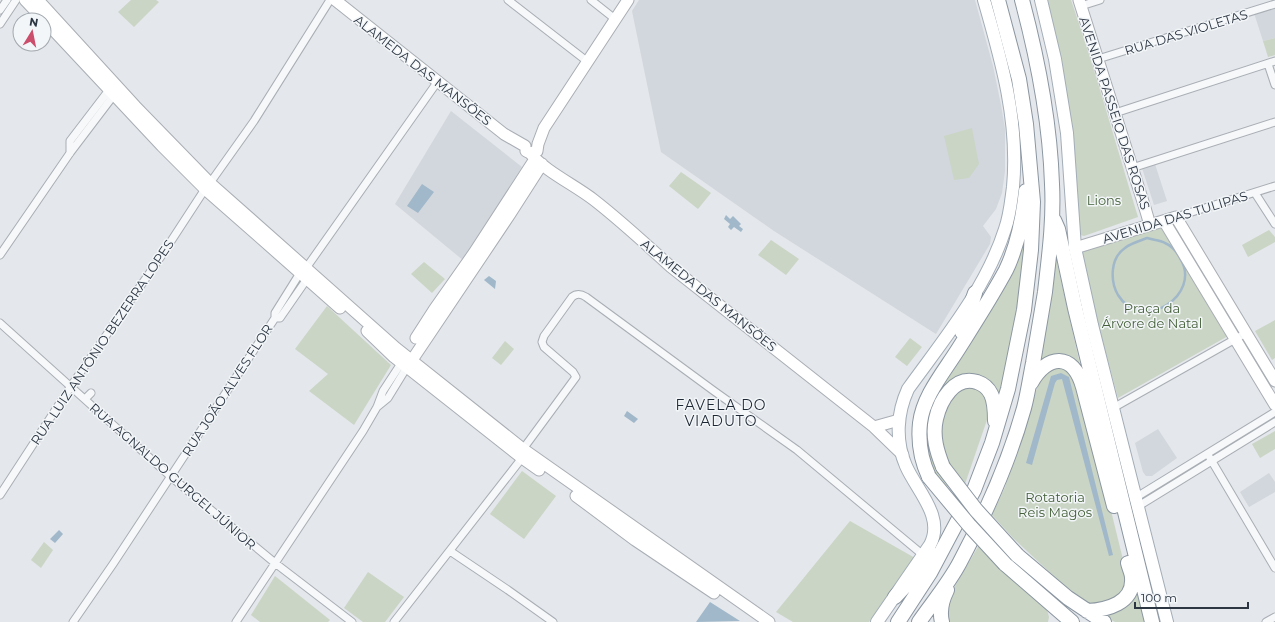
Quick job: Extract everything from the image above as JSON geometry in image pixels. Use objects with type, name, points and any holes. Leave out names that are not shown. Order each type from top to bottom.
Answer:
[{"type":"highway","points":[[898,622],[930,573],[974,490],[1008,389],[1028,279],[1033,224],[1030,160],[1020,78],[998,0]]},
{"type":"highway","points":[[942,622],[940,614],[943,599],[981,521],[1006,464],[1024,409],[1042,313],[1052,216],[1052,186],[1048,122],[1040,78],[1022,0]]},
{"type":"highway","points":[[1027,20],[1028,0]]},
{"type":"highway","points":[[1030,160],[1021,227],[1012,254],[1002,276],[929,397],[920,423],[921,454],[929,477],[968,526],[1005,564],[1072,622]]},
{"type":"highway","points":[[1052,216],[1058,229],[1075,308],[1152,622]]},
{"type":"highway","points":[[954,355],[975,293]]},
{"type":"highway","points":[[1028,389],[1040,370],[1049,363],[1057,361],[1066,362],[1073,366],[1081,378],[1132,578],[1128,595],[1120,603],[1101,611],[1087,611]]},
{"type":"highway","points":[[995,431],[994,404],[987,388],[979,383],[969,381],[953,388],[943,401],[936,421],[936,450],[943,468],[976,510],[1017,555],[1068,598],[1104,622]]},
{"type":"highway","points":[[895,597],[943,547]]},
{"type":"highway","points":[[919,622],[959,564]]},
{"type":"highway","points":[[1053,605],[1055,614],[1054,622]]},
{"type":"main road","points":[[877,622],[934,537],[935,527],[929,505],[906,465],[903,455],[899,420],[901,406],[908,389],[956,323],[975,293],[994,258],[1007,222],[1011,198],[1015,151],[1014,130],[1010,103],[984,0]]},
{"type":"main road","points":[[1040,0],[1058,78],[1067,133],[1075,248],[1092,325],[1167,622]]},
{"type":"street","points":[[0,10],[7,0]]},
{"type":"street","points":[[0,24],[16,0]]},
{"type":"street","points":[[25,0],[36,12]]},
{"type":"street","points":[[38,0],[208,186]]},
{"type":"street","name":"RUA LUIZ ANTÔNIO BEZERRA LOPES","points":[[0,495],[71,386],[208,186],[254,122],[330,0]]},
{"type":"street","name":"ALAMEDA DAS MANSÕES","points":[[335,0],[504,134],[533,150],[646,243],[671,266],[874,427],[903,455]]},
{"type":"street","points":[[508,0],[588,62]]},
{"type":"street","points":[[591,0],[615,19]]},
{"type":"street","points":[[236,622],[363,431],[377,407],[383,391],[406,361],[427,329],[434,310],[474,254],[544,128],[628,0]]},
{"type":"street","points":[[1080,3],[1100,0]]},
{"type":"street","name":"AVENIDA PASSEIO DAS ROSAS","points":[[1080,3],[1150,225]]},
{"type":"street","name":"RUA DAS VIOLETAS","points":[[1098,59],[1270,3]]},
{"type":"street","points":[[52,29],[111,92],[208,186],[304,274],[406,361],[635,540],[761,621]]},
{"type":"street","points":[[1115,113],[1271,62],[1275,85]]},
{"type":"street","name":"RUA JOÃO ALVES FLOR","points":[[73,622],[276,313],[438,81]]},
{"type":"street","points":[[0,255],[70,153],[70,141],[111,92]]},
{"type":"street","points":[[1132,168],[1275,122]]},
{"type":"street","name":"AVENIDA DAS TULIPAS","points":[[1075,248],[1275,186]]},
{"type":"street","points":[[1256,193],[1275,224]]},
{"type":"street","points":[[1176,217],[1275,381]]},
{"type":"street","points":[[1164,221],[1275,405]]},
{"type":"street","points":[[394,622],[450,551],[576,377],[573,372],[544,347],[542,343],[544,336],[570,300],[575,295],[580,294],[797,450],[923,555]]},
{"type":"street","name":"RUA AGNALDO GURGEL JÚNIOR","points":[[0,323],[170,476],[275,563],[352,622]]},
{"type":"street","points":[[1113,408],[1246,333]]},
{"type":"street","points":[[85,399],[90,393]]},
{"type":"street","points":[[1209,458],[1275,412]]},
{"type":"street","points":[[874,427],[899,420]]},
{"type":"street","points":[[1136,502],[1209,458],[1275,422]]},
{"type":"street","points":[[1209,458],[1275,568]]},
{"type":"street","points":[[450,551],[553,622]]},
{"type":"street","points":[[1266,622],[1275,617]]},
{"type":"street","points":[[1274,622],[1273,619],[1275,617]]},
{"type":"shaded area","points":[[639,0],[975,0],[993,66],[1001,105],[1005,129],[1005,171],[1002,193],[996,209],[983,226],[991,237],[990,244],[936,334],[774,231],[661,152],[632,11]]},
{"type":"shaded area","points":[[1275,6],[1275,38],[1263,41],[1254,13]]},
{"type":"shaded area","points":[[451,111],[522,167],[464,261],[395,204]]},
{"type":"shaded area","points":[[1155,164],[1167,201],[1154,205],[1142,168]]},
{"type":"shaded area","points":[[1158,429],[1177,458],[1152,476],[1146,476],[1143,472],[1135,443]]},
{"type":"shaded area","points":[[1269,473],[1275,482],[1275,492],[1249,507],[1240,492]]},
{"type":"green space","points":[[131,0],[156,0],[159,2],[134,27],[118,12]]},
{"type":"green space","name":"Lions","points":[[1048,0],[1071,0],[1138,217],[1084,236],[1080,235],[1061,64]]},
{"type":"green space","points":[[1275,38],[1275,55],[1268,57],[1263,41]]},
{"type":"green space","points":[[972,128],[979,164],[969,178],[954,180],[944,136]]},
{"type":"green space","points":[[681,172],[711,193],[698,209],[669,186]]},
{"type":"green space","points":[[1026,218],[1022,283],[1000,399],[989,382],[985,379],[976,376],[961,376],[933,412],[950,484],[946,488],[933,470],[925,444],[926,421],[930,405]]},
{"type":"green space","name":"Praça da Árvore de Natal","points":[[1165,226],[1228,336],[1118,398],[1079,252]]},
{"type":"green space","points":[[1269,230],[1275,237],[1275,242],[1248,257],[1242,245]]},
{"type":"green space","points":[[771,240],[799,259],[786,275],[758,255]]},
{"type":"green space","points":[[1053,245],[1081,369],[1037,366]]},
{"type":"green space","points":[[424,262],[445,279],[432,293],[411,274]]},
{"type":"green space","points":[[327,306],[391,365],[354,425],[309,391],[328,374],[295,349]]},
{"type":"green space","points":[[1275,320],[1275,358],[1272,360],[1255,331]]},
{"type":"green space","points":[[910,338],[922,347],[907,366],[895,357]]},
{"type":"green space","points":[[505,341],[514,349],[501,365],[492,358]]},
{"type":"green space","name":"Rotatoria Reis Magos","points":[[1053,365],[1077,372],[1128,580],[1122,593],[1113,600],[1099,604],[1087,603],[1075,596],[1013,538],[992,515],[1005,487],[1039,382],[1044,372]]},
{"type":"green space","points":[[972,385],[985,392],[989,403],[988,417],[965,484],[951,469],[939,438],[944,408],[953,393]]},
{"type":"green space","points":[[1275,431],[1275,449],[1260,458],[1252,444]]},
{"type":"green space","points":[[522,471],[556,496],[524,539],[490,514]]},
{"type":"green space","points":[[850,521],[915,558],[869,622],[793,622],[776,612]]},
{"type":"green space","points":[[44,542],[53,550],[41,568],[31,560]]},
{"type":"green space","points":[[979,545],[1046,606],[1049,617],[1048,622],[946,622],[944,605]]},
{"type":"green space","points":[[368,572],[404,597],[385,622],[363,622],[344,608]]},
{"type":"green space","points":[[275,576],[330,620],[328,622],[260,622],[251,615]]},
{"type":"green space","points":[[1136,581],[1146,622],[1115,622],[1100,614]]},
{"type":"water","points":[[422,184],[434,192],[418,213],[407,206]]},
{"type":"water","points":[[726,215],[730,219],[733,216],[741,224],[739,226],[743,229],[741,232],[734,227],[731,230],[728,227],[730,224],[724,219]]},
{"type":"water","points":[[489,276],[496,281],[495,289],[484,280]]},
{"type":"water","points":[[1061,373],[1069,377],[1113,555],[1109,556],[1062,379],[1057,380],[1055,383],[1032,465],[1026,463],[1051,376]]},
{"type":"water","points":[[627,411],[638,419],[634,423],[624,416]]},
{"type":"water","points":[[59,530],[63,534],[55,543],[50,539]]},
{"type":"water","points":[[710,602],[740,621],[696,622]]},
{"type":"waterway","points":[[1147,238],[1163,242],[1172,247],[1180,258],[1185,272],[1183,285],[1177,296],[1167,305],[1154,310],[1141,311],[1128,306],[1118,295],[1115,289],[1113,270],[1116,258],[1120,252],[1130,245],[1147,238]]},
{"type":"district","name":"FAVELA DO VIADUTO","points":[[721,414]]}]
